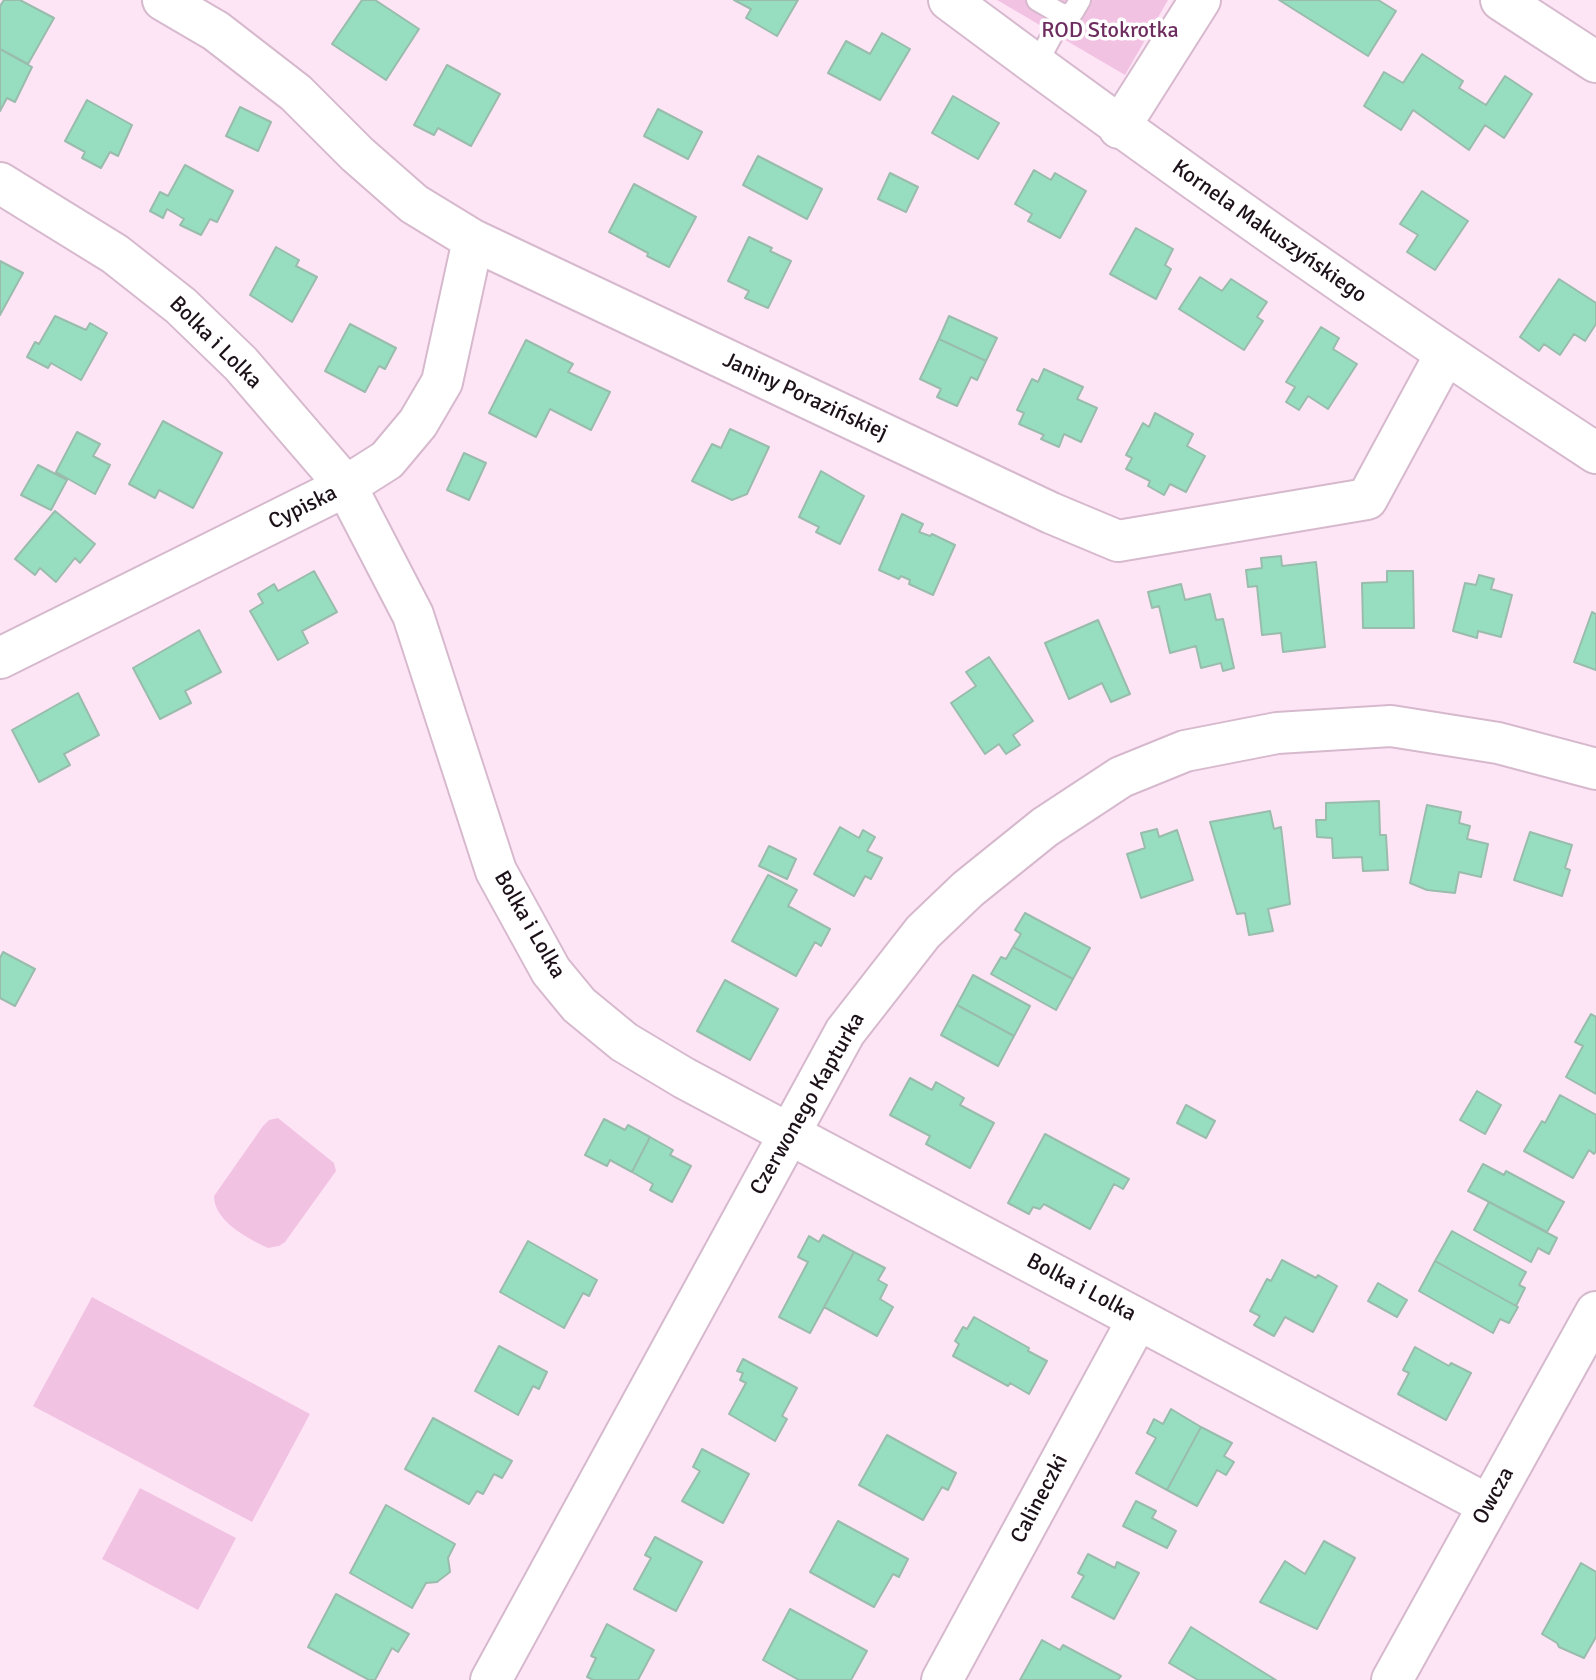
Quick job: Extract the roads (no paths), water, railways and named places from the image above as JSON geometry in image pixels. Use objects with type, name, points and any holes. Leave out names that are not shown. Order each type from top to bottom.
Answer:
[{"type":"street","name":"Janiny Porazińskiej","points":[[163,0],[216,31],[296,93],[357,154],[414,204],[473,240],[1051,513],[1118,541],[1367,499],[1445,355]]},
{"type":"street","name":"Kornela Makuszyńskiego","points":[[949,0],[1119,128],[1445,355],[1596,453]]},
{"type":"street","points":[[1119,128],[1200,0]]},
{"type":"street","points":[[1501,0],[1596,62]]},
{"type":"street","name":"Bolka i Lolka","points":[[0,183],[115,254],[181,306],[241,364],[346,486],[413,615],[496,871],[551,971],[579,1005],[624,1042],[684,1078],[1488,1505]]},
{"type":"street","name":"Cypiska","points":[[2,653],[346,486],[387,460],[418,423],[442,382],[473,240]]},
{"type":"street","name":"Czerwonego Kapturka","points":[[491,1680],[845,1032],[923,932],[968,889],[1045,827],[1121,777],[1185,751],[1262,736],[1391,726],[1498,743],[1596,769]]},
{"type":"street","name":"Owcza","points":[[1392,1680],[1596,1312]]},
{"type":"street","name":"Calineczki","points":[[942,1680],[1138,1319]]},
{"type":"lane","points":[[1037,0],[1063,15]]},
{"type":"lane","points":[[1036,65],[1063,15],[1073,12],[1080,0]]},
{"type":"park label","name":"ROD Stokrotka","points":[[1110,31]]}]
